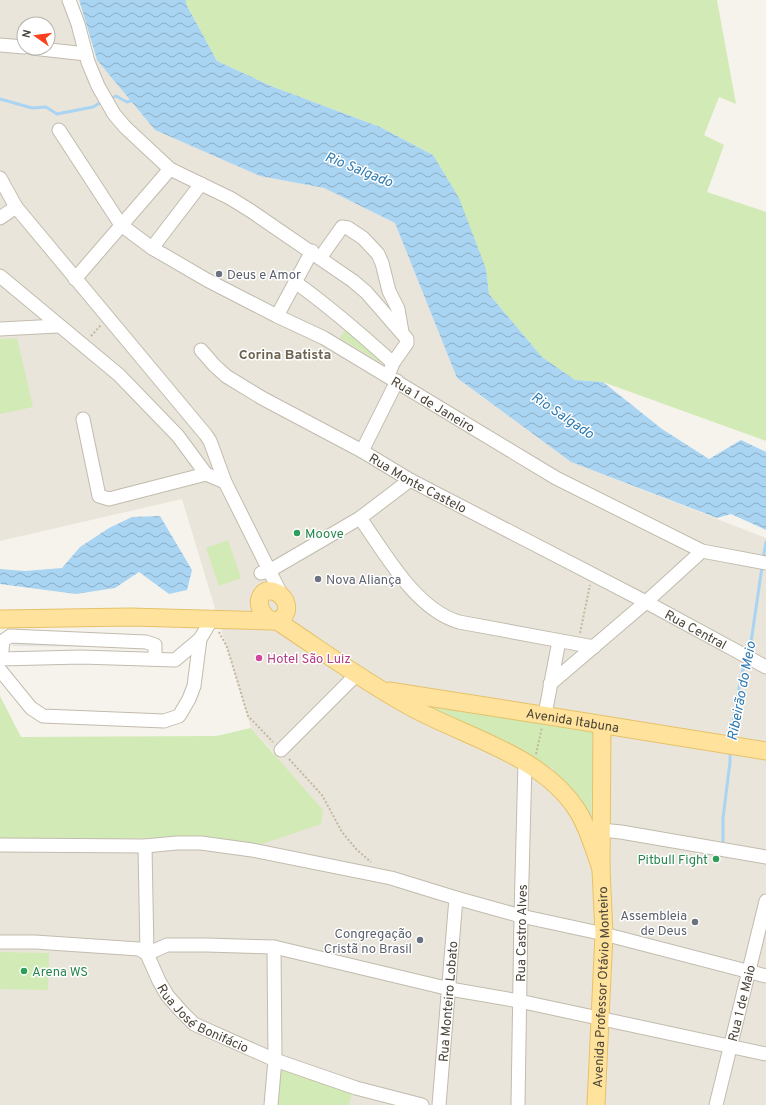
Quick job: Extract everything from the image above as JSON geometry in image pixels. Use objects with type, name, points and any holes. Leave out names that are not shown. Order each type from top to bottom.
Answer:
[{"type":"main road","points":[[219,619],[260,597],[266,591],[269,590],[277,592],[318,648]]},
{"type":"main road","points":[[260,597],[260,605],[263,613],[268,619],[275,621],[380,689],[430,717],[492,745],[527,764],[552,782],[582,819],[601,869]]},
{"type":"main road","points":[[0,620],[130,617],[275,621],[285,615],[287,611],[284,600]]},
{"type":"main road","name":"Avenida Itabuna","points":[[380,689],[545,714],[602,725],[766,751]]},
{"type":"main road","name":"Avenida Professor Otávio Monteiro","points":[[596,1105],[604,934],[601,869],[602,725]]},
{"type":"street","points":[[69,0],[91,69],[114,114],[125,127],[170,169],[246,207],[316,254],[366,292],[406,337],[408,341],[392,363],[392,379],[362,451]]},
{"type":"street","points":[[0,45],[16,46]]},
{"type":"street","points":[[56,51],[86,54]]},
{"type":"street","points":[[59,130],[121,225]]},
{"type":"street","points":[[75,279],[170,169]]},
{"type":"street","points":[[0,178],[16,207],[206,435],[212,446],[226,482],[260,553],[265,572],[284,600]]},
{"type":"street","points":[[152,248],[201,184]]},
{"type":"street","points":[[0,218],[16,207]]},
{"type":"street","name":"Rua 1 de Janeiro","points":[[121,225],[152,248],[207,280],[324,338],[556,478],[702,551],[761,562]]},
{"type":"street","points":[[277,316],[295,282],[316,254],[342,227],[348,228],[363,238],[378,254],[382,263],[389,291],[398,309],[402,332]]},
{"type":"street","points":[[0,276],[58,326],[119,375],[178,436],[206,474],[226,482]]},
{"type":"street","points":[[295,282],[318,298],[351,325],[392,363]]},
{"type":"street","points":[[0,329],[58,326]]},
{"type":"street","name":"Rua Monte Castelo","points":[[201,350],[226,376],[240,385],[362,451],[410,480],[646,602]]},
{"type":"street","points":[[83,419],[99,496],[102,498],[109,499],[206,474]]},
{"type":"street","points":[[260,597],[265,572],[360,518],[410,480]]},
{"type":"street","points":[[360,518],[417,596],[435,611],[448,619],[594,647]]},
{"type":"street","points":[[550,684],[646,602],[702,551]]},
{"type":"street","name":"Rua Central","points":[[646,602],[761,664]]},
{"type":"street","points":[[0,663],[81,657],[175,660],[200,639],[219,619]]},
{"type":"street","points":[[155,659],[155,645],[146,642],[10,636],[3,641],[0,663],[31,708],[43,716],[164,721],[179,716],[189,700],[194,686],[200,639]]},
{"type":"street","points":[[545,714],[559,641]]},
{"type":"street","points":[[281,750],[357,674]]},
{"type":"street","name":"Rua Castro Alves","points":[[518,1105],[521,916],[527,764]]},
{"type":"street","points":[[601,830],[766,856]]},
{"type":"street","points":[[0,845],[146,846],[177,843],[201,843],[252,850],[391,878],[521,916],[604,934],[766,976]]},
{"type":"street","points":[[146,846],[147,954]]},
{"type":"street","name":"Rua Monteiro Lobato","points":[[439,1105],[450,989],[456,898]]},
{"type":"street","name":"Rua 1 de Maio","points":[[716,1105],[766,901]]},
{"type":"street","points":[[0,942],[35,942],[139,949],[147,954]]},
{"type":"street","points":[[147,954],[167,945],[206,944],[274,947],[450,989],[519,1001],[766,1054]]},
{"type":"street","points":[[270,1105],[275,1060],[274,947]]},
{"type":"street","name":"Rua José Bonifácio","points":[[147,954],[167,995],[194,1024],[275,1060],[356,1088],[416,1105]]},
{"type":"path","points":[[82,345],[108,319]]},
{"type":"path","points":[[577,644],[592,574]]},
{"type":"path","points":[[527,764],[536,753],[545,714]]},
{"type":"shaded area","points":[[0,0],[62,0],[77,35],[155,130],[260,176],[324,188],[395,223],[457,378],[571,462],[766,538],[766,1105],[0,1105],[0,842],[178,837],[276,755],[251,728],[182,499],[0,541]]},
{"type":"shaded area","points":[[13,633],[90,635],[90,647],[13,646]]},
{"type":"green space","points":[[186,0],[717,0],[736,104],[719,97],[704,135],[724,145],[707,192],[766,212],[766,441],[603,382],[575,380],[542,357],[489,294],[486,269],[433,155],[380,127],[271,86],[217,61],[186,4]]},
{"type":"green space","points":[[347,326],[388,367],[340,338]]},
{"type":"green space","points":[[17,338],[33,407],[0,414],[0,339]]},
{"type":"green space","points":[[228,540],[241,578],[219,586],[206,548]]},
{"type":"green space","points":[[0,696],[21,737],[216,736],[251,728],[323,810],[321,824],[256,846],[178,837],[0,842]]},
{"type":"green space","points":[[405,699],[594,731],[591,817],[552,768]]},
{"type":"green space","name":"Arena WS","points":[[0,952],[49,953],[48,990],[0,989]]},
{"type":"green space","points":[[281,1065],[352,1093],[349,1105],[278,1105]]},
{"type":"water","name":"Rio Salgado","points":[[79,0],[186,0],[186,4],[217,61],[271,86],[380,127],[433,155],[459,198],[486,269],[489,294],[542,357],[575,380],[603,382],[662,429],[709,459],[741,440],[766,452],[766,530],[731,514],[717,518],[571,462],[457,378],[395,223],[324,188],[260,176],[155,130],[97,60]]},
{"type":"water","points":[[160,516],[192,570],[187,590],[169,594],[139,572],[115,588],[76,594],[0,584],[0,569],[25,571],[62,568],[80,547],[109,528],[132,517]]},
{"type":"waterway","points":[[110,99],[116,96],[127,102],[135,100]]},
{"type":"waterway","points":[[0,99],[32,108],[46,107],[57,114],[93,107],[103,101]]},
{"type":"waterway","name":"Ribeirão do Meio","points":[[763,559],[766,542]]},
{"type":"waterway","name":"Ribeirão do Meio","points":[[747,654],[751,642],[762,567]]},
{"type":"waterway","name":"Ribeirão do Meio","points":[[730,740],[741,677],[746,659]]},
{"type":"waterway","name":"Ribeirão do Meio","points":[[723,841],[723,818],[730,751]]},
{"type":"place","name":"Deus e Amor","points":[[219,274]]},
{"type":"place","name":"Moove","points":[[297,533]]},
{"type":"place","name":"Nova Aliança","points":[[318,579]]},
{"type":"place","name":"Hotel São Luiz","points":[[259,658]]},
{"type":"place","name":"Pitbull Fight","points":[[716,859]]},
{"type":"place","name":"Assembleia de Deus","points":[[695,922]]},
{"type":"place","name":"Congregação Cristã no Brasil","points":[[420,940]]},
{"type":"place","name":"Arena WS","points":[[24,971]]},
{"type":"district","name":"Corina Batista","points":[[285,354]]}]
